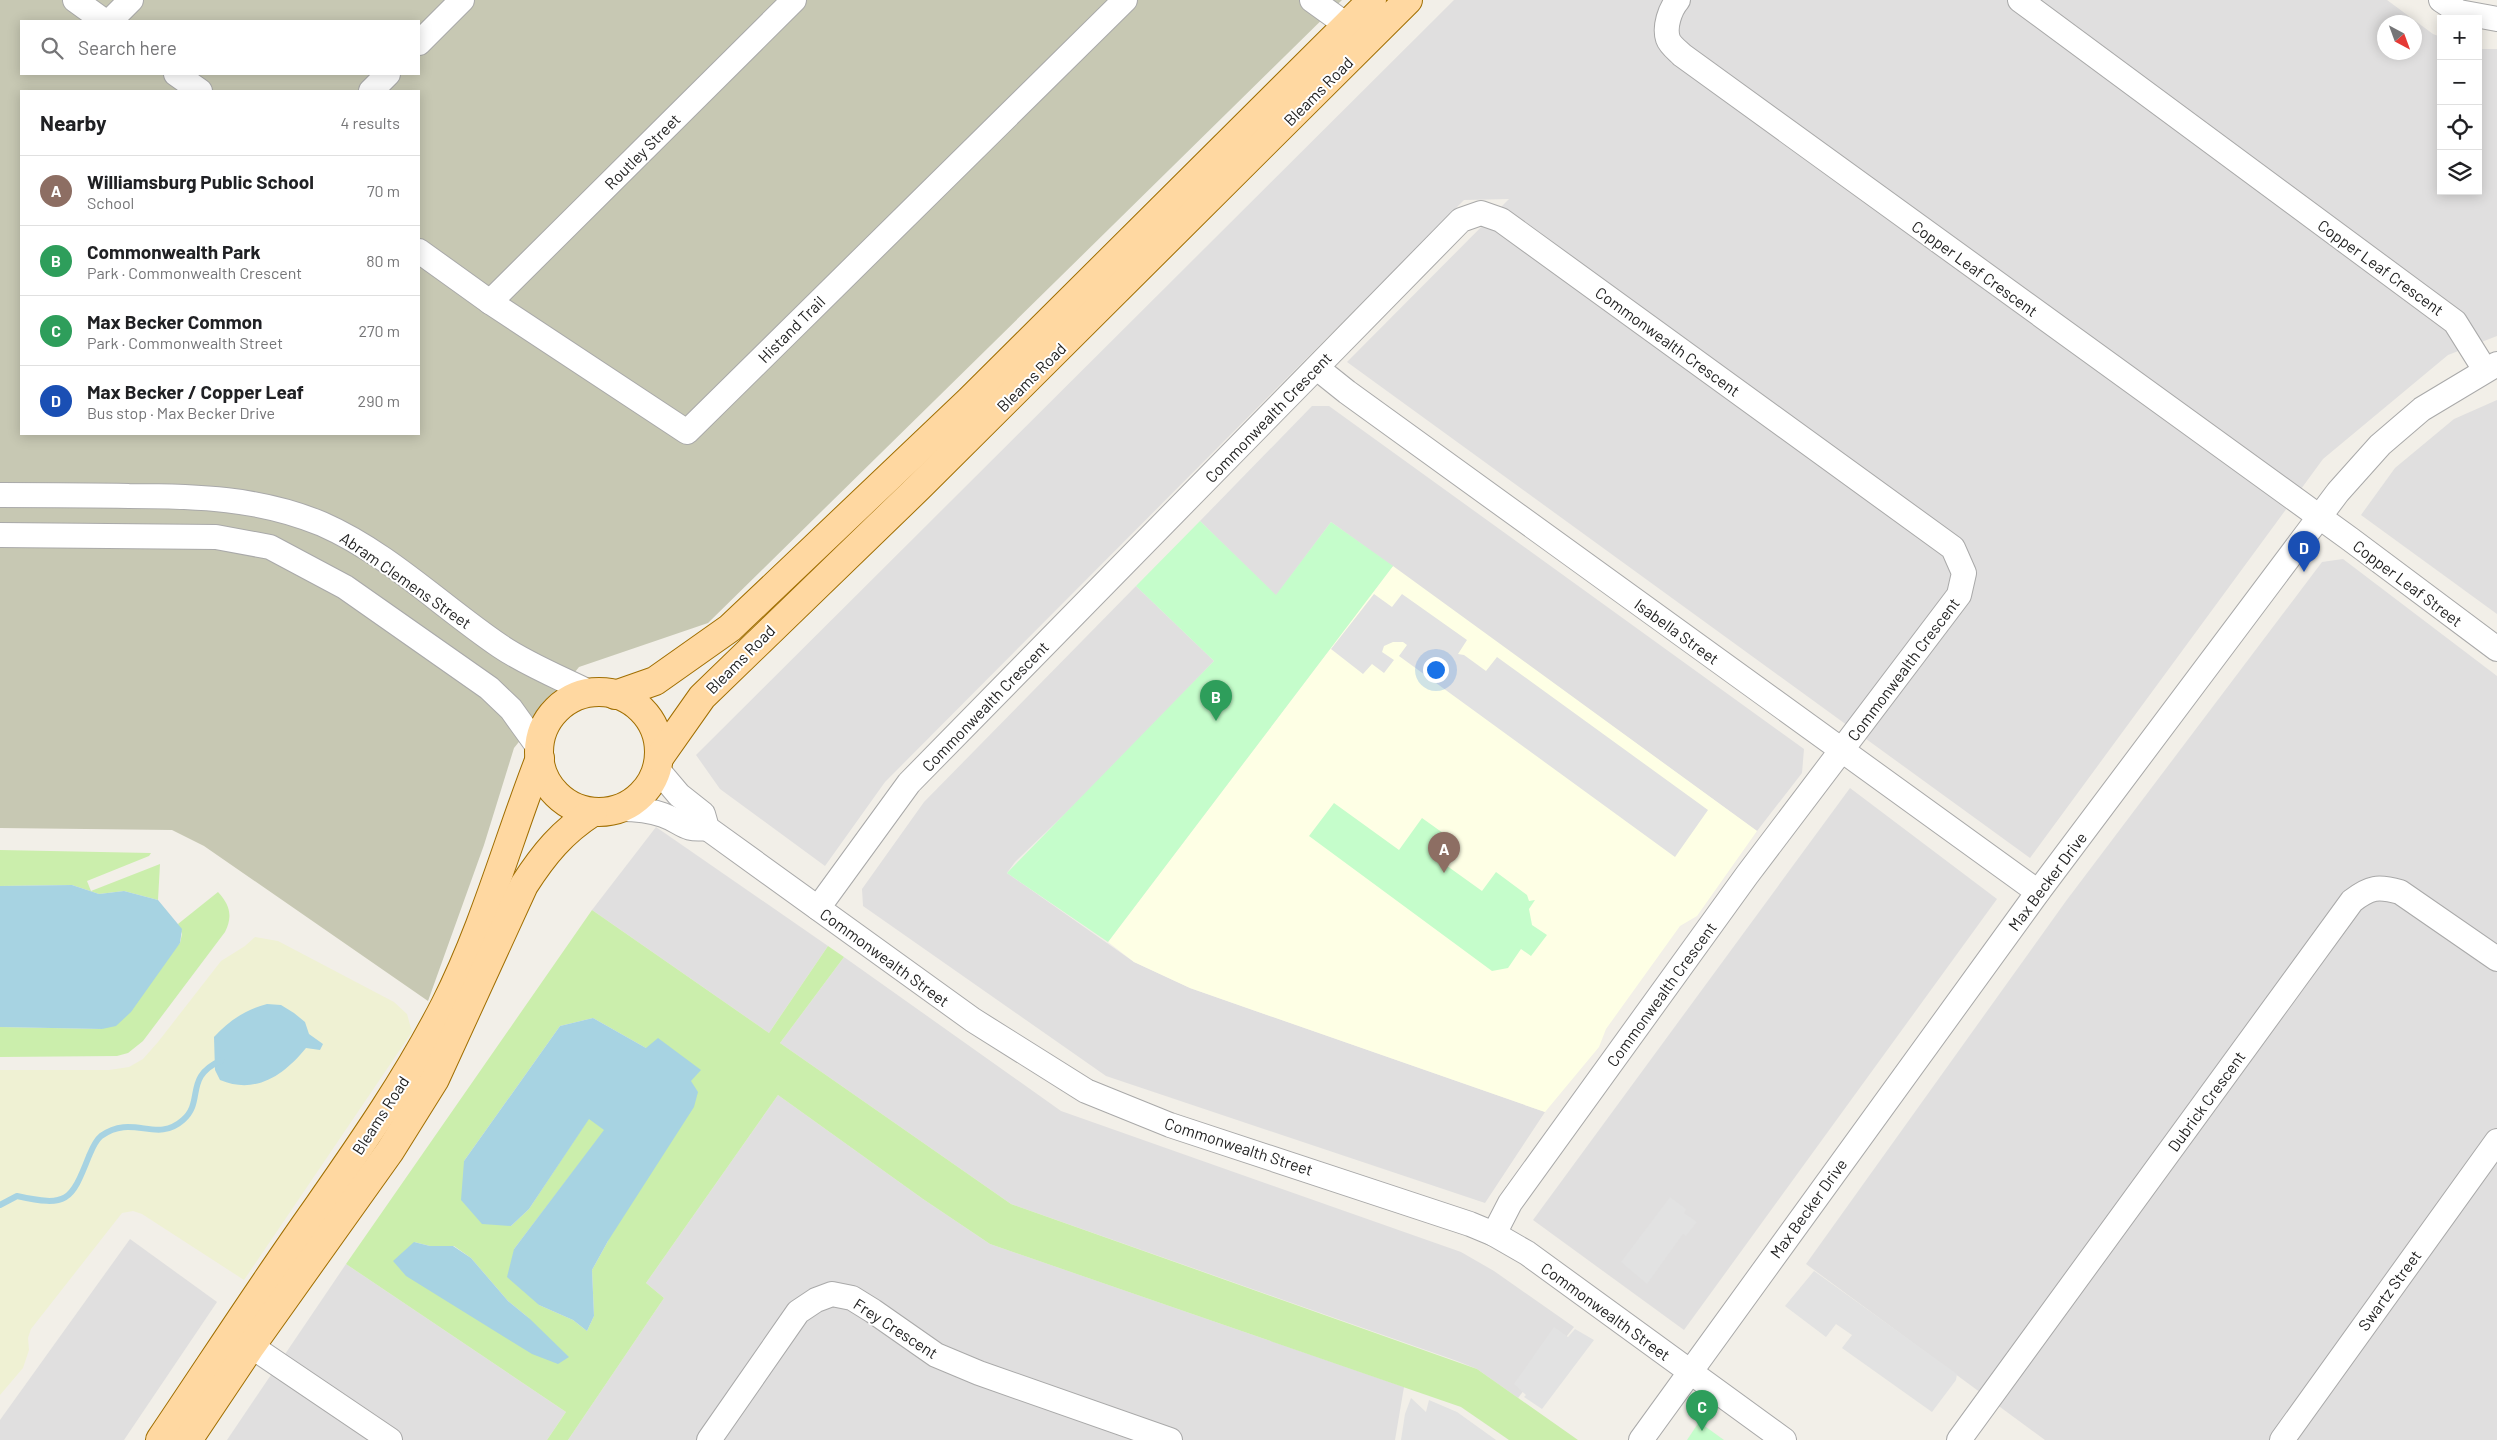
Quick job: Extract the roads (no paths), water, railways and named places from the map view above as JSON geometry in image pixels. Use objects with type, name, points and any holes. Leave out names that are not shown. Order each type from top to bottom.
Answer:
[{"type":"main road","name":"Bleams Road","points":[[603,694],[655,681],[730,628],[970,401],[1372,0]]},
{"type":"main road","name":"Bleams Road","points":[[658,763],[702,697],[919,487],[1408,0]]},
{"type":"main road","points":[[603,694],[630,701],[643,712],[652,725],[658,741],[658,763],[649,786],[636,799],[620,809],[593,812],[570,805],[556,795],[546,781],[539,753],[543,732],[550,717],[562,706],[576,698],[603,694]]},
{"type":"main road","name":"Bleams Road","points":[[160,1440],[405,1078],[446,1003],[461,968],[504,858],[539,753]]},
{"type":"main road","name":"Bleams Road","points":[[188,1440],[251,1346],[390,1151],[435,1079],[524,885],[540,861],[570,826],[593,812]]},
{"type":"street","points":[[75,0],[103,20]]},
{"type":"street","points":[[111,20],[131,0]]},
{"type":"street","points":[[420,42],[462,0]]},
{"type":"street","name":"Routley Street","points":[[490,302],[794,0]]},
{"type":"street","name":"Histand Trail","points":[[420,252],[490,302],[687,432],[1125,0]]},
{"type":"street","points":[[1312,0],[1348,26]]},
{"type":"street","name":"Copper Leaf Crescent","points":[[1678,0],[1667,23],[1668,40],[1682,55],[2319,519]]},
{"type":"street","name":"Copper Leaf Crescent","points":[[2020,0],[2456,322],[2491,367]]},
{"type":"street","points":[[2441,0],[2459,12],[2497,19]]},
{"type":"street","points":[[177,75],[199,90]]},
{"type":"street","points":[[371,90],[387,75]]},
{"type":"street","name":"Commonwealth Crescent","points":[[818,908],[909,783],[1461,220],[1481,213],[1501,220],[1953,548],[1964,573],[1959,595],[1747,875],[1510,1203],[1494,1234]]},
{"type":"street","name":"Max Becker Drive","points":[[1641,1440],[1689,1371],[2038,892],[2338,492],[2380,445],[2422,409],[2491,367]]},
{"type":"street","name":"Isabella Street","points":[[1317,368],[1347,392],[2038,892]]},
{"type":"street","name":"Abram Clemens Street","points":[[0,495],[174,495],[215,497],[291,512],[324,525],[358,543],[500,646],[603,694]]},
{"type":"street","name":"Copper Leaf Street","points":[[2319,519],[2497,649]]},
{"type":"street","points":[[0,535],[216,537],[270,547],[345,587],[489,688],[511,709],[539,753]]},
{"type":"street","name":"Commonwealth Street","points":[[658,763],[679,795],[703,814],[707,828],[973,1020],[1086,1091],[1170,1125],[1299,1166],[1494,1234],[1526,1254],[1784,1440]]},
{"type":"street","name":"Commonwealth Street","points":[[620,809],[641,810],[663,815],[692,830],[707,828]]},
{"type":"street","name":"Dubrick Crescent","points":[[1959,1440],[2352,902],[2366,890],[2384,888],[2400,892],[2497,960]]},
{"type":"street","name":"Swartz Street","points":[[2282,1440],[2497,1141]]},
{"type":"street","name":"Frey Crescent","points":[[709,1440],[798,1312],[816,1300],[832,1294],[852,1298],[874,1311],[936,1355],[1170,1440]]},
{"type":"street","points":[[251,1346],[390,1440]]},
{"type":"water","points":[[72,885],[99,894],[124,891],[158,900],[182,929],[180,943],[131,1012],[116,1026],[102,1029],[0,1027],[0,886]]},
{"type":"water","points":[[267,1004],[281,1005],[305,1022],[309,1034],[323,1044],[320,1050],[306,1048],[279,1074],[257,1084],[233,1084],[220,1080],[215,1070],[214,1037],[238,1016]]},
{"type":"water","points":[[593,1018],[646,1048],[658,1038],[701,1070],[691,1081],[698,1092],[694,1107],[608,1241],[592,1270],[594,1316],[587,1331],[573,1320],[539,1305],[507,1277],[514,1249],[604,1130],[589,1119],[529,1209],[511,1226],[482,1224],[461,1200],[464,1161],[560,1026]]},
{"type":"water","points":[[414,1242],[430,1246],[453,1246],[471,1258],[508,1301],[530,1319],[569,1357],[558,1364],[532,1354],[406,1276],[393,1261]]},
{"type":"waterway","points":[[0,1205],[17,1196],[47,1201],[65,1197],[77,1183],[97,1140],[113,1130],[124,1127],[154,1130],[173,1127],[189,1113],[193,1105],[198,1081],[203,1074],[222,1060]]},
{"type":"place","name":"Max Becker / Copper Leaf","points":[[2304,572]]},
{"type":"place","name":"Commonwealth Park","points":[[1216,721]]},
{"type":"place","name":"Williamsburg Public School","points":[[1444,873]]},
{"type":"place","name":"Max Becker Common","points":[[1702,1431]]}]
